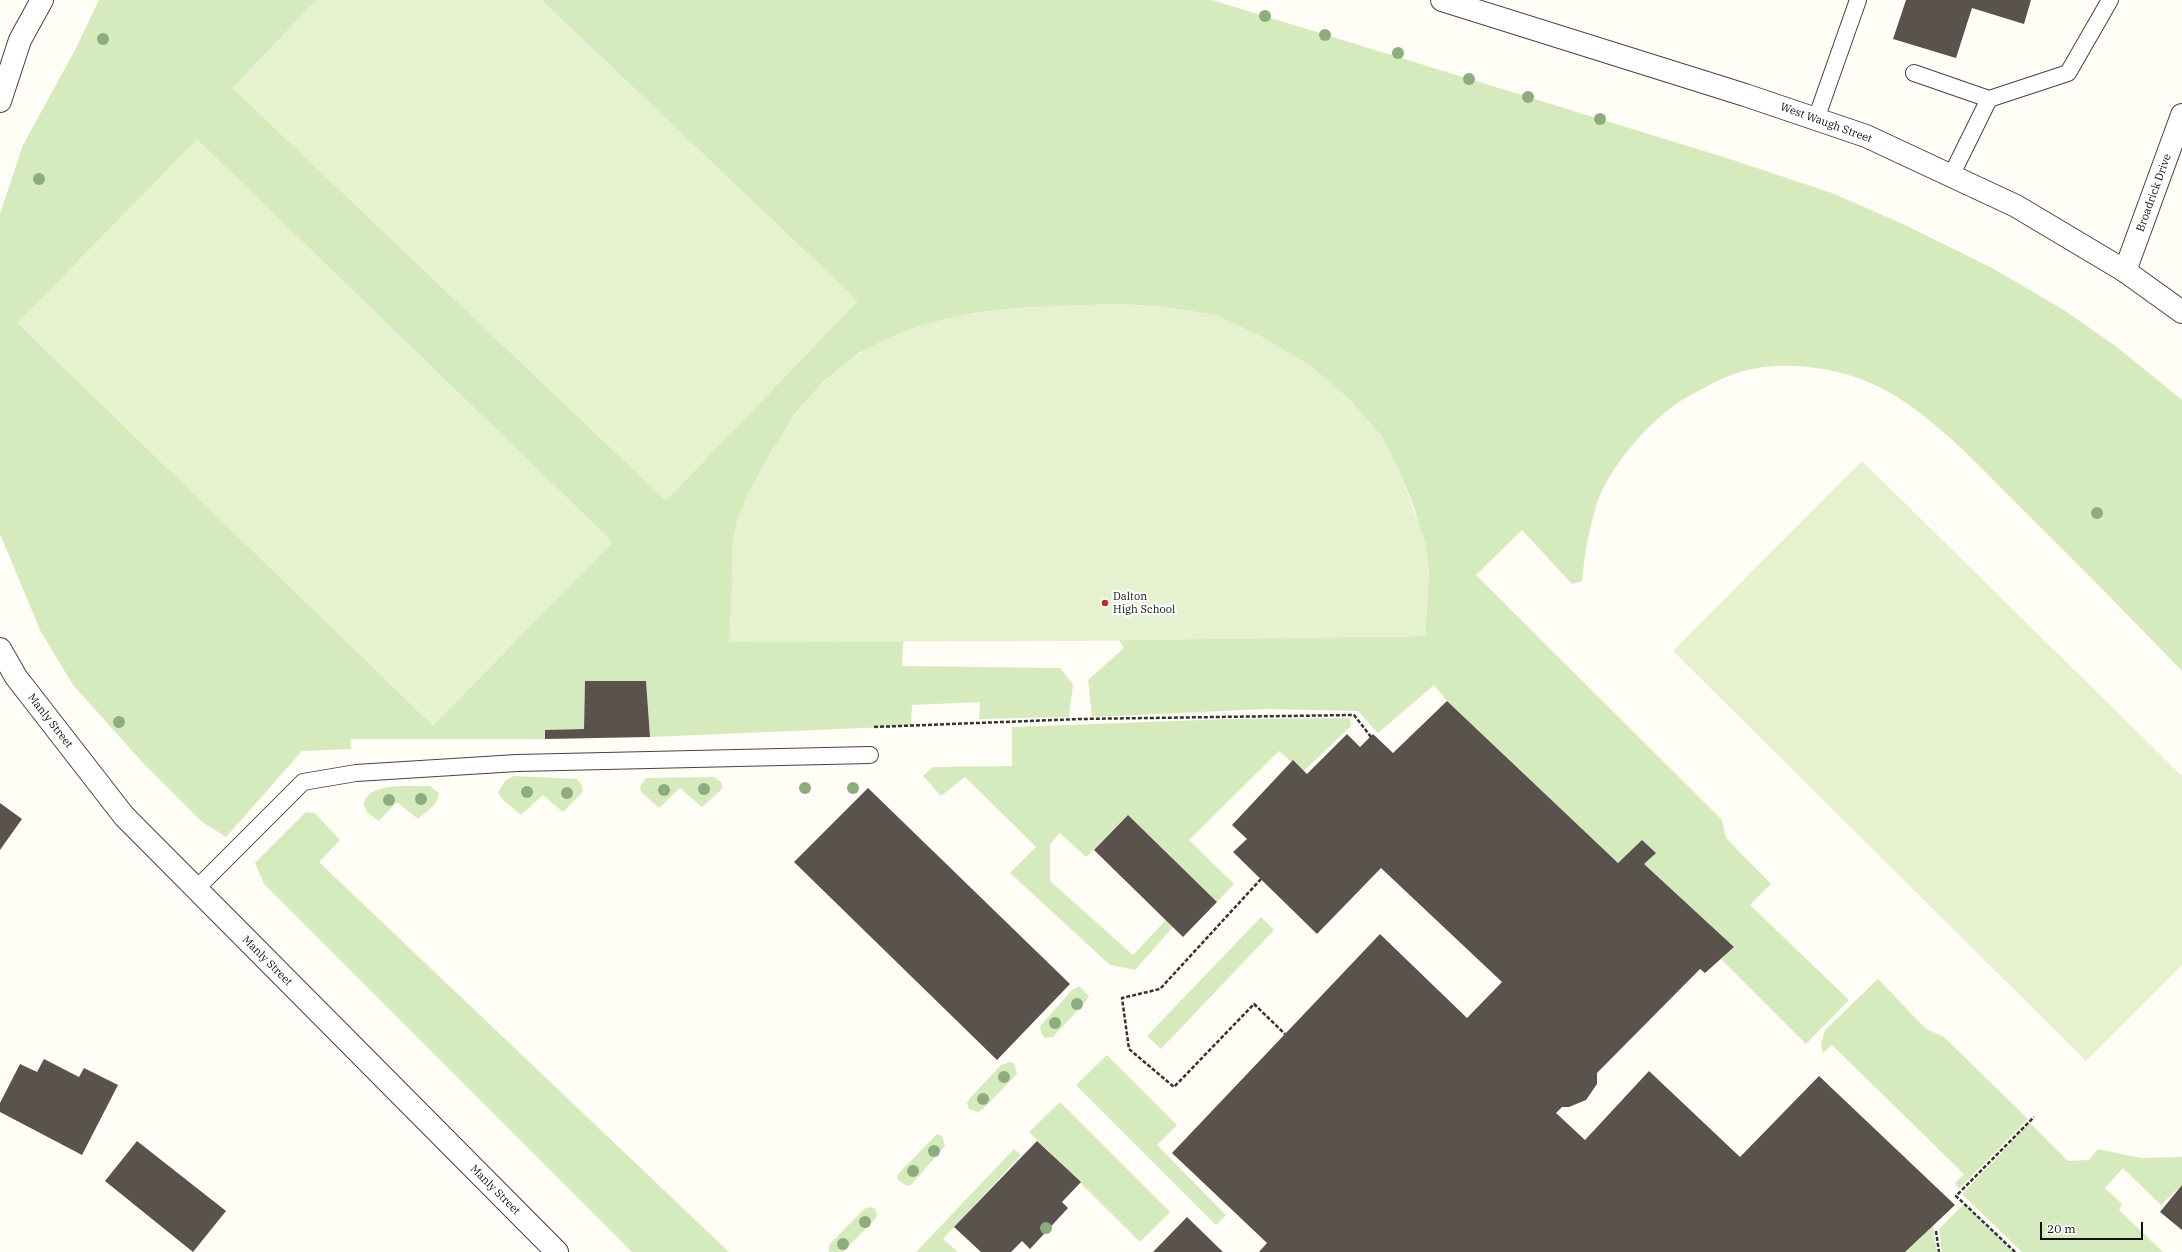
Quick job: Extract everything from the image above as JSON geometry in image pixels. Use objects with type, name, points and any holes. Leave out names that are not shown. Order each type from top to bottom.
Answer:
[{"type":"street","points":[[0,101],[20,40],[42,0]]},
{"type":"street","name":"West Waugh Street","points":[[1442,0],[1745,95],[1866,136],[2016,206],[2125,271],[2182,312]]},
{"type":"street","name":"Broadrick Drive","points":[[2125,271],[2182,115]]},
{"type":"street","name":"Manly Street","points":[[0,649],[16,677],[124,816],[551,1250]]},
{"type":"lane","points":[[1816,119],[1858,0]]},
{"type":"lane","points":[[1914,73],[1989,99],[2068,73],[2110,0]]},
{"type":"lane","points":[[1951,176],[1989,99]]},
{"type":"lane","points":[[196,889],[303,782],[356,773],[517,763],[870,755]]},
{"type":"path","points":[[872,728],[1080,719],[1354,715],[1371,737]]},
{"type":"path","points":[[1261,879],[1160,989],[1122,998],[1130,1049],[1174,1086],[1254,1004],[1285,1034]]},
{"type":"path","points":[[2015,1252],[1956,1196],[2034,1117]]},
{"type":"path","points":[[1936,1230],[1939,1252]]},
{"type":"green space","points":[[99,0],[1212,0],[1730,159],[1832,193],[1905,225],[1992,268],[2064,310],[2117,347],[2182,400],[2182,671],[1987,473],[1928,419],[1907,403],[1885,390],[1849,375],[1819,368],[1803,366],[1772,366],[1736,373],[1689,396],[1663,414],[1636,440],[1614,469],[1605,484],[1599,498],[1590,529],[1582,581],[1572,584],[1522,530],[1476,575],[1722,820],[1726,838],[1771,884],[1750,905],[1849,1000],[1806,1044],[1721,959],[1734,947],[1644,864],[1655,852],[1642,840],[1618,863],[1447,701],[1434,685],[1378,733],[1358,711],[1266,709],[1092,717],[1088,680],[1124,648],[1119,640],[1425,636],[1429,570],[1415,510],[1400,473],[1382,437],[1350,400],[1308,364],[1216,315],[1165,307],[1120,304],[1019,308],[973,313],[901,333],[859,353],[824,381],[795,414],[767,459],[734,534],[730,642],[903,641],[902,666],[1060,668],[1073,684],[1069,717],[979,719],[980,702],[912,705],[911,726],[650,737],[646,681],[585,681],[584,729],[546,730],[545,739],[351,739],[351,749],[302,751],[226,837],[202,822],[143,763],[73,685],[41,632],[0,534],[0,214],[23,145],[75,50]]},
{"type":"green space","points":[[316,0],[542,0],[858,301],[666,501],[232,88]]},
{"type":"green space","points":[[197,139],[613,542],[433,726],[17,323]]},
{"type":"green space","points":[[1120,304],[1165,307],[1216,315],[1261,336],[1308,364],[1350,400],[1382,437],[1400,473],[1426,544],[1429,570],[1425,636],[1078,641],[729,642],[733,541],[741,510],[771,451],[805,403],[824,382],[855,357],[889,338],[925,324],[963,315],[1003,310]]},
{"type":"green space","points":[[1862,461],[2182,776],[2182,965],[2086,1061],[1673,651]]},
{"type":"green space","points":[[1350,718],[1351,726],[1303,772],[1279,751],[1189,840],[1234,884],[1217,902],[1128,815],[1086,857],[1060,833],[1050,844],[1050,881],[1133,955],[1166,920],[1173,927],[1135,970],[1110,965],[1010,873],[1036,847],[965,777],[941,796],[923,776],[933,767],[1012,766],[1012,727],[1227,719]]},
{"type":"green space","points":[[513,776],[577,779],[582,785],[583,792],[563,812],[543,795],[521,815],[501,798],[498,792],[505,781]]},
{"type":"green space","points":[[714,777],[722,783],[722,789],[702,807],[680,788],[659,808],[641,792],[640,786],[646,778]]},
{"type":"green space","points":[[401,786],[430,786],[439,793],[437,801],[432,808],[418,819],[397,802],[379,821],[367,812],[364,806],[366,798],[372,792],[380,789]]},
{"type":"green space","points":[[306,812],[315,813],[340,840],[319,862],[729,1252],[632,1252],[264,884],[255,863]]},
{"type":"green space","points":[[1261,917],[1274,930],[1161,1049],[1147,1036]]},
{"type":"green space","points":[[1878,979],[1926,1029],[1944,1037],[2028,1119],[1959,1189],[1955,1183],[1964,1174],[1832,1045],[1823,1053],[1821,1045],[1825,1030]]},
{"type":"green space","points":[[1079,986],[1089,996],[1086,1001],[1053,1037],[1045,1038],[1041,1033],[1040,1026],[1072,990]]},
{"type":"green space","points":[[1107,1055],[1177,1125],[1157,1145],[1226,1215],[1216,1225],[1076,1085]]},
{"type":"green space","points":[[1009,1062],[1014,1063],[1017,1074],[983,1109],[978,1112],[969,1109],[967,1103],[970,1098],[1000,1066]]},
{"type":"green space","points":[[1060,1102],[1170,1212],[1140,1242],[1029,1132]]},
{"type":"green space","points":[[2030,1123],[2068,1161],[2089,1160],[2098,1149],[2141,1158],[2182,1157],[2182,1185],[2161,1205],[2123,1168],[2105,1188],[2122,1204],[2119,1210],[2163,1252],[2022,1252],[1962,1194]]},
{"type":"green space","points":[[937,1134],[942,1136],[945,1146],[911,1185],[907,1186],[897,1179],[898,1174]]},
{"type":"green space","points":[[1014,1149],[1021,1155],[943,1239],[958,1252],[916,1252]]},
{"type":"green space","points":[[1964,1204],[2013,1252],[1942,1252],[1939,1229]]},
{"type":"green space","points":[[870,1207],[875,1209],[877,1215],[875,1219],[843,1252],[829,1252],[829,1245],[864,1209]]},
{"type":"green space","points":[[1933,1225],[1937,1252],[1905,1252]]},
{"type":"building","points":[[1906,0],[2031,0],[2024,24],[1972,8],[1956,58],[1893,39]]},
{"type":"building","points":[[585,681],[646,681],[650,737],[545,739],[545,730],[584,729]]},
{"type":"building","points":[[1447,701],[1618,863],[1642,840],[1656,853],[1644,864],[1734,947],[1705,973],[1700,969],[1597,1073],[1597,1084],[1586,1100],[1569,1107],[1562,1107],[1556,1113],[1585,1140],[1649,1071],[1740,1157],[1819,1076],[1955,1205],[1905,1252],[1259,1252],[1267,1243],[1172,1153],[1380,934],[1467,1018],[1502,982],[1381,868],[1317,934],[1233,852],[1247,839],[1232,825],[1293,760],[1307,774],[1347,734],[1360,747],[1373,734],[1393,753]]},
{"type":"building","points":[[868,788],[1070,984],[997,1060],[794,862]]},
{"type":"building","points":[[0,803],[22,819],[0,850]]},
{"type":"building","points":[[1128,815],[1217,902],[1183,937],[1094,850]]},
{"type":"building","points":[[44,1059],[79,1077],[84,1068],[118,1085],[82,1155],[0,1112],[0,1103],[20,1064],[37,1072]]},
{"type":"building","points":[[137,1141],[226,1211],[193,1252],[105,1181]]},
{"type":"building","points":[[1037,1141],[1081,1182],[1062,1202],[1068,1208],[1030,1249],[1022,1241],[1011,1252],[981,1252],[954,1227]]},
{"type":"building","points":[[2182,1185],[2182,1230],[2160,1212]]},
{"type":"building","points":[[1187,1217],[1223,1252],[1153,1252]]},
{"type":"place","name":"Dalton High School","points":[[1105,603]]}]
